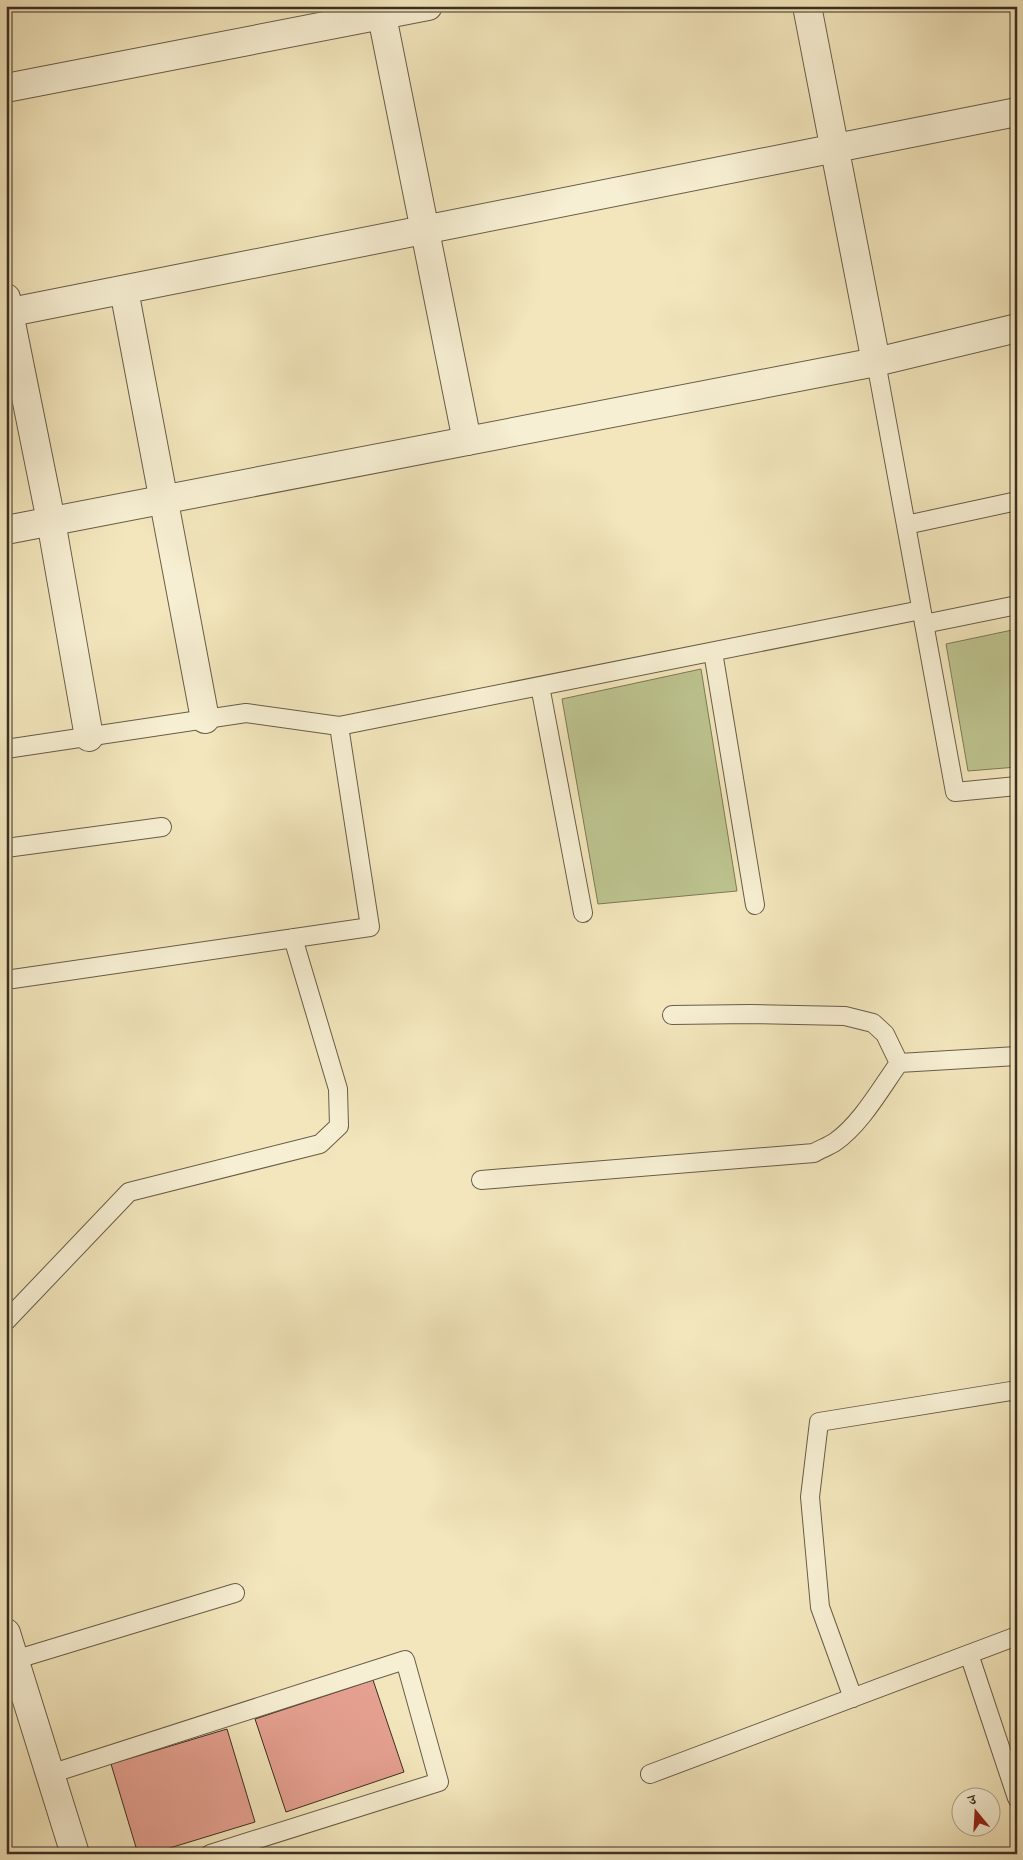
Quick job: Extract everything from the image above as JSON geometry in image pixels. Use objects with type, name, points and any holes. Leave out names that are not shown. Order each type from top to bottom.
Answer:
[{"type":"street","points":[[6,88],[381,11],[428,6]]},
{"type":"street","points":[[807,6],[876,362]]},
{"type":"street","points":[[381,11],[467,441]]},
{"type":"street","points":[[89,737],[51,521],[7,308],[124,290],[1017,112]]},
{"type":"street","points":[[124,290],[205,719]]},
{"type":"street","points":[[6,530],[876,362],[1017,328]]},
{"type":"street","points":[[6,1634],[75,1854]]},
{"type":"lane","points":[[876,362],[955,792],[1017,786]]},
{"type":"lane","points":[[906,525],[1017,501]]},
{"type":"lane","points":[[6,749],[246,713],[339,726],[713,652],[923,617],[1017,605]]},
{"type":"lane","points":[[713,652],[755,905]]},
{"type":"lane","points":[[540,686],[583,913]]},
{"type":"lane","points":[[6,980],[370,927],[339,726]]},
{"type":"lane","points":[[6,848],[162,827]]},
{"type":"lane","points":[[6,1321],[130,1192],[320,1144],[339,1126],[338,1090],[293,938]]},
{"type":"lane","points":[[672,1015],[845,1016],[873,1023],[885,1034],[899,1063]]},
{"type":"lane","points":[[899,1063],[1017,1056]]},
{"type":"lane","points":[[481,1180],[814,1153],[836,1141],[852,1126],[899,1063]]},
{"type":"lane","points":[[853,1698],[820,1607],[810,1497],[820,1422],[1017,1390]]},
{"type":"lane","points":[[14,1660],[235,1593]]},
{"type":"lane","points":[[650,1774],[1017,1636]]},
{"type":"lane","points":[[969,1654],[1017,1798]]},
{"type":"lane","points":[[50,1774],[405,1660],[438,1782],[210,1854]]},
{"type":"green space","points":[[1017,629],[1017,767],[968,771],[946,644]]},
{"type":"green space","points":[[701,669],[737,891],[598,904],[562,699]]},
{"type":"building","points":[[373,1680],[404,1772],[286,1812],[255,1719]]},
{"type":"building","points":[[227,1729],[255,1822],[150,1854],[138,1854],[111,1764]]}]
